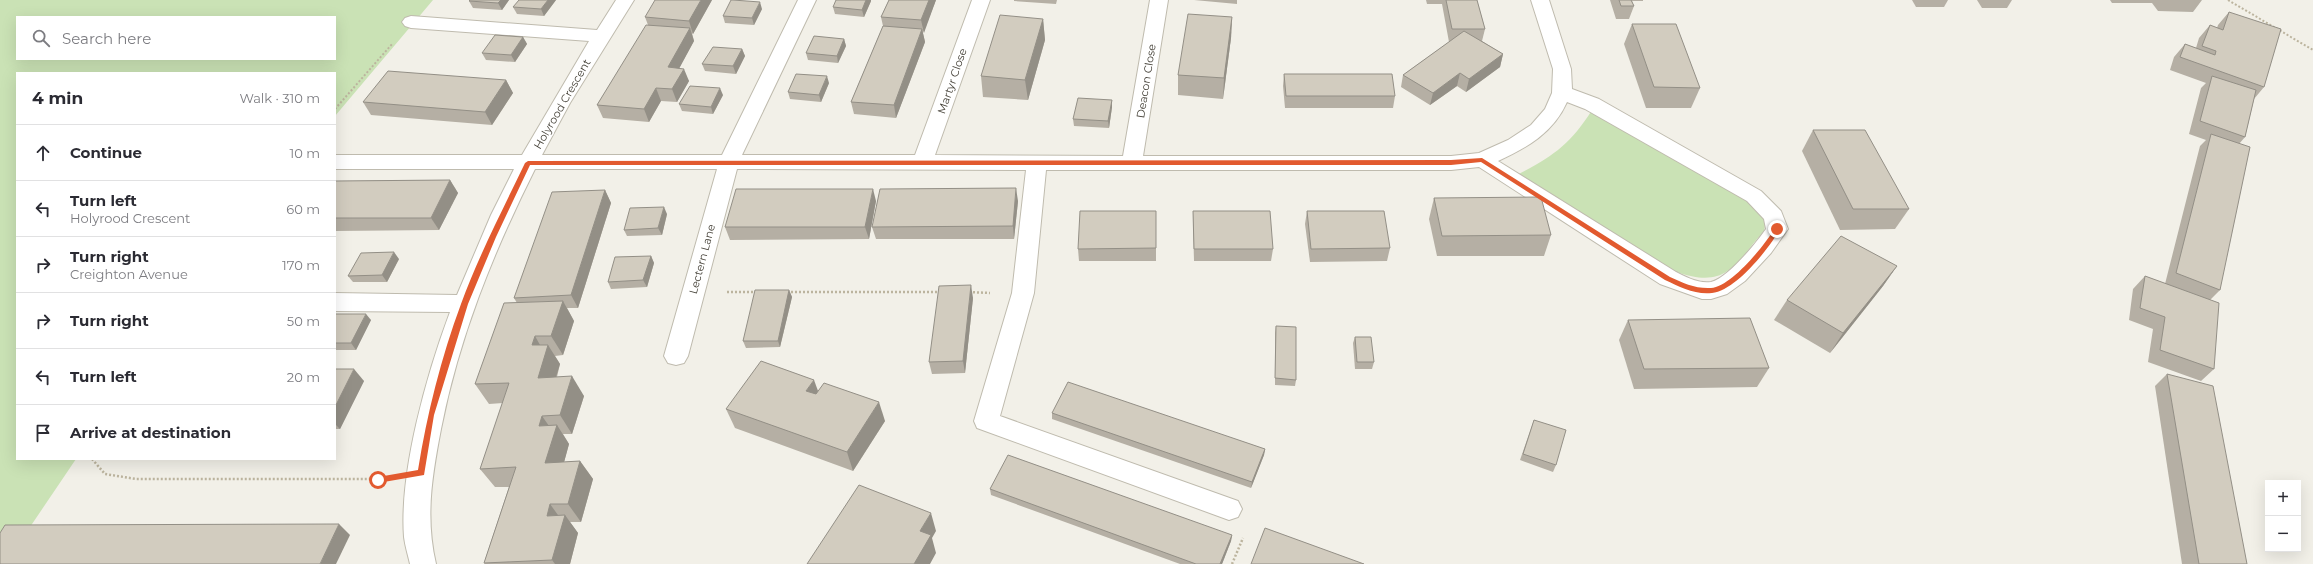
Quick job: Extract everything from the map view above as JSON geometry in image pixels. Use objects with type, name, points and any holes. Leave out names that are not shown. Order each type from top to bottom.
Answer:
[{"type":"street","name":"Holyrood Crescent","points":[[423,564],[417,535],[421,473],[430,415],[465,304],[493,237],[528,163],[601,36],[625,0]]},
{"type":"street","name":"Lectern Lane","points":[[676,356],[728,161],[807,0]]},
{"type":"street","name":"Martyr Close","points":[[924,162],[981,0]]},
{"type":"street","name":"Deacon Close","points":[[1132,162],[1159,0]]},
{"type":"street","points":[[336,162],[528,163],[728,161],[1451,163],[1482,160],[1515,146],[1538,130],[1553,112],[1562,93],[1562,70],[1540,0]]},
{"type":"street","points":[[411,22],[601,36]]},
{"type":"street","points":[[1482,160],[1668,278],[1693,290],[1713,291],[1729,284],[1769,243],[1777,229],[1774,216],[1754,196],[1592,104],[1562,93]]},
{"type":"street","points":[[1037,162],[1023,293],[986,421],[1229,509]]},
{"type":"street","points":[[336,302],[465,304]]},
{"type":"path","points":[[2228,0],[2313,50]]},
{"type":"path","points":[[336,109],[411,22]]},
{"type":"path","points":[[694,292],[764,292]]},
{"type":"path","points":[[780,292],[944,292]]},
{"type":"path","points":[[968,292],[1023,293]]},
{"type":"path","points":[[93,460],[105,474],[136,479],[378,480],[421,473]]},
{"type":"green space","points":[[0,0],[433,0],[336,115],[336,72],[16,72],[16,460],[75,460],[5,564],[0,564]]},
{"type":"green space","points":[[1592,110],[1744,196],[1760,211],[1765,225],[1764,231],[1736,264],[1728,271],[1718,276],[1707,278],[1693,277],[1676,272],[1517,175],[1541,162],[1560,148],[1576,132]]},
{"type":"building","points":[[501,0],[498,3],[469,1]]},
{"type":"building","points":[[519,0],[548,0],[541,9],[513,7]]},
{"type":"building","points":[[655,0],[701,0],[689,21],[645,17]]},
{"type":"building","points":[[731,0],[760,2],[752,18],[723,16]]},
{"type":"building","points":[[836,0],[866,0],[862,10],[833,7]]},
{"type":"building","points":[[889,0],[929,0],[921,20],[881,17]]},
{"type":"building","points":[[1446,0],[1477,0],[1485,29],[1452,29]]},
{"type":"building","points":[[1619,0],[1631,0],[1634,6],[1621,6]]},
{"type":"building","points":[[2229,12],[2281,29],[2264,87],[2180,57],[2185,44],[2215,55],[2216,51],[2202,46],[2210,25],[2223,30]]},
{"type":"building","points":[[1188,14],[1232,17],[1224,78],[1178,75]]},
{"type":"building","points":[[1000,15],[1043,19],[1025,80],[981,76]]},
{"type":"building","points":[[1632,24],[1676,24],[1700,88],[1654,87]]},
{"type":"building","points":[[646,25],[690,28],[668,67],[684,69],[672,89],[656,88],[644,109],[597,105]]},
{"type":"building","points":[[883,26],[922,29],[894,105],[851,102]]},
{"type":"building","points":[[1464,31],[1503,54],[1469,79],[1460,73],[1433,93],[1403,75]]},
{"type":"building","points":[[495,35],[523,37],[511,55],[482,53]]},
{"type":"building","points":[[814,36],[844,39],[837,56],[806,53]]},
{"type":"building","points":[[713,47],[742,49],[733,66],[702,64]]},
{"type":"building","points":[[388,71],[506,80],[485,112],[363,102]]},
{"type":"building","points":[[796,74],[827,76],[819,95],[788,92]]},
{"type":"building","points":[[1284,74],[1392,74],[1395,96],[1286,96]]},
{"type":"building","points":[[2212,76],[2256,90],[2245,137],[2200,121]]},
{"type":"building","points":[[690,86],[720,88],[711,107],[679,104]]},
{"type":"building","points":[[1078,98],[1112,100],[1108,121],[1073,119]]},
{"type":"building","points":[[1813,130],[1865,130],[1909,209],[1853,209]]},
{"type":"building","points":[[2211,134],[2250,147],[2220,290],[2176,273]]},
{"type":"building","points":[[450,180],[431,218],[336,218],[336,181]]},
{"type":"building","points":[[1016,188],[1013,226],[872,227],[880,189]]},
{"type":"building","points":[[736,189],[873,189],[865,227],[725,227]]},
{"type":"building","points":[[605,190],[571,295],[514,298],[552,192]]},
{"type":"building","points":[[1541,197],[1551,235],[1442,236],[1434,198]]},
{"type":"building","points":[[664,207],[658,228],[624,230],[630,208]]},
{"type":"building","points":[[1080,211],[1156,211],[1156,248],[1078,249]]},
{"type":"building","points":[[1193,211],[1270,211],[1273,249],[1194,249]]},
{"type":"building","points":[[1307,211],[1384,211],[1390,248],[1311,249]]},
{"type":"building","points":[[1841,236],[1897,266],[1843,333],[1787,300]]},
{"type":"building","points":[[394,252],[382,275],[348,276],[361,253]]},
{"type":"building","points":[[651,256],[643,280],[608,282],[615,257]]},
{"type":"building","points":[[2145,276],[2219,303],[2214,369],[2160,350],[2165,317],[2140,308]]},
{"type":"building","points":[[971,285],[963,361],[929,362],[939,286]]},
{"type":"building","points":[[755,290],[789,290],[778,341],[743,341]]},
{"type":"building","points":[[563,301],[551,336],[535,336],[532,345],[548,345],[538,378],[572,376],[560,415],[542,416],[539,426],[557,425],[545,463],[580,461],[568,504],[550,504],[547,516],[565,515],[552,560],[484,563],[516,467],[480,469],[509,383],[475,384],[504,303]]},
{"type":"building","points":[[336,314],[366,314],[351,343],[336,343]]},
{"type":"building","points":[[1750,318],[1769,368],[1644,369],[1628,320]]},
{"type":"building","points":[[1276,326],[1296,327],[1296,380],[1275,378]]},
{"type":"building","points":[[1355,337],[1371,337],[1374,362],[1357,362]]},
{"type":"building","points":[[761,361],[814,380],[806,391],[816,394],[824,383],[879,402],[847,452],[726,409]]},
{"type":"building","points":[[336,369],[354,369],[336,405]]},
{"type":"building","points":[[2167,374],[2213,386],[2247,564],[2199,564]]},
{"type":"building","points":[[1068,382],[1265,449],[1252,482],[1052,413]]},
{"type":"building","points":[[1534,420],[1566,430],[1556,465],[1523,454]]},
{"type":"building","points":[[1008,455],[1232,535],[1220,564],[1196,564],[990,489]]},
{"type":"building","points":[[859,485],[931,513],[920,531],[931,535],[914,564],[807,564]]},
{"type":"building","points":[[339,524],[320,564],[0,564],[0,533],[5,525]]},
{"type":"building","points":[[1265,528],[1364,564],[1251,564]]},
{"type":"route","points":[[378,480],[421,473],[430,415],[449,349],[465,304],[493,237],[528,163],[728,161],[875,163],[1451,163],[1482,160],[1579,224],[1668,278],[1693,290],[1713,291],[1729,284],[1769,243],[1777,229]]}]
